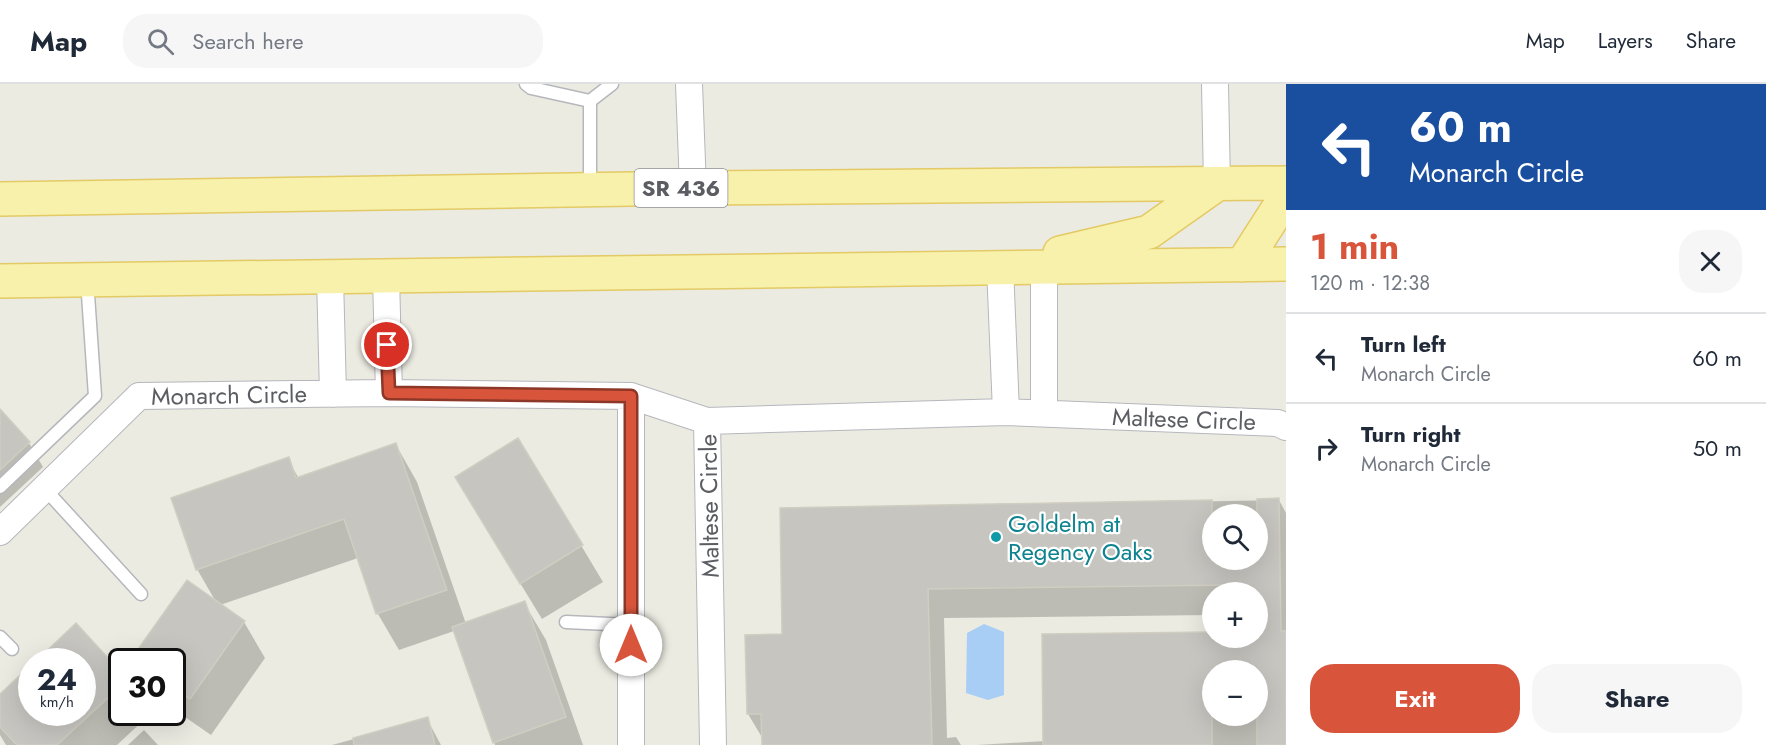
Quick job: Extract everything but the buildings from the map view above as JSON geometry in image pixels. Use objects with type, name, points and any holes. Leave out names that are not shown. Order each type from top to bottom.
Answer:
[{"type":"main road","name":"SR 436","points":[[0,199],[590,189],[1286,183]]},
{"type":"main road","points":[[1000,267],[1149,232],[1217,184]]},
{"type":"main road","points":[[1242,265],[1276,212],[1286,210]]},
{"type":"main road","points":[[0,281],[1286,264]]},
{"type":"street","points":[[689,84],[693,188]]},
{"type":"street","points":[[1215,84],[1217,184]]},
{"type":"street","points":[[1044,266],[1044,413]]},
{"type":"street","points":[[1000,267],[1006,412]]},
{"type":"street","points":[[386,276],[389,393]]},
{"type":"street","name":"Monarch Circle","points":[[330,277],[333,394]]},
{"type":"street","name":"Monarch Circle","points":[[0,532],[139,396],[389,393],[631,396],[707,421]]},
{"type":"street","points":[[631,396],[631,745]]},
{"type":"street","name":"Maltese Circle","points":[[713,745],[707,421],[1006,412],[1278,423],[1286,427]]},
{"type":"lane","points":[[526,84],[531,88],[591,101]]},
{"type":"lane","points":[[591,101],[612,84]]},
{"type":"lane","points":[[590,189],[591,101]]},
{"type":"lane","points":[[0,487],[95,396],[87,280]]},
{"type":"lane","points":[[44,488],[141,594]]},
{"type":"lane","points":[[566,622],[631,625]]},
{"type":"lane","points":[[0,637],[12,649]]},
{"type":"water","points":[[984,624],[1004,632],[1004,695],[988,700],[966,693],[967,633]]},
{"type":"place","name":"Goldelm at Regency Oaks","points":[[996,537]]},
{"type":"route","points":[[387,345],[389,393],[631,396],[631,645]]}]
